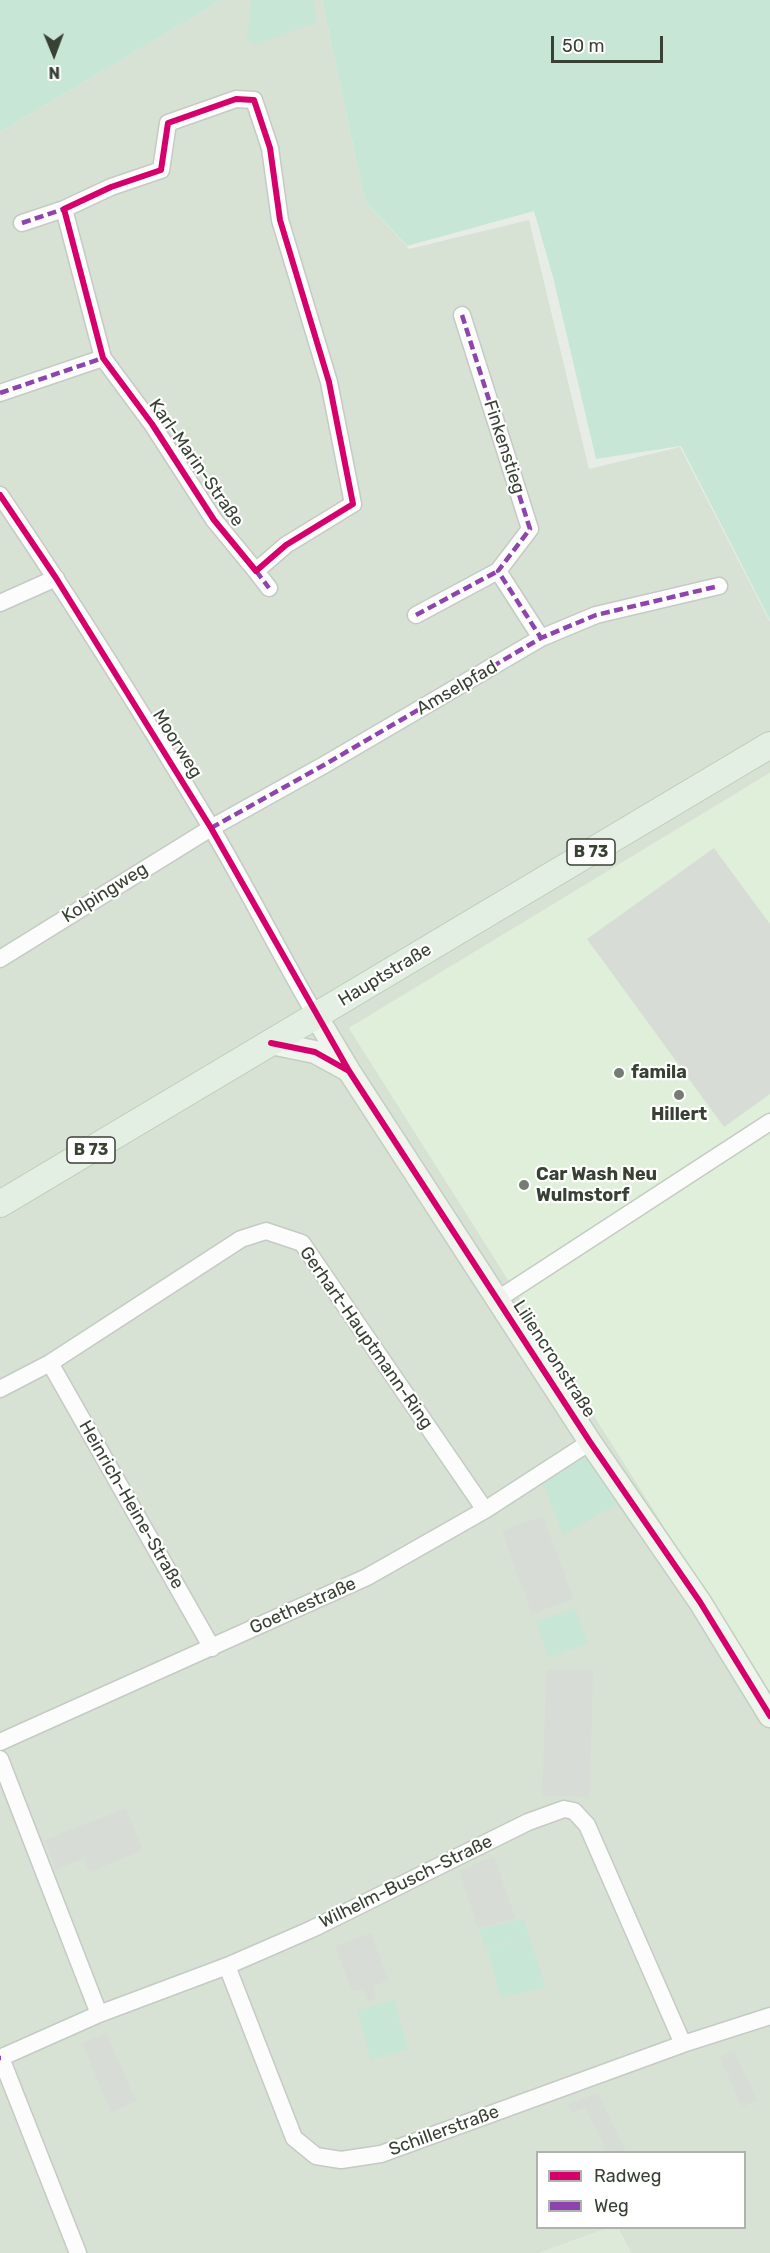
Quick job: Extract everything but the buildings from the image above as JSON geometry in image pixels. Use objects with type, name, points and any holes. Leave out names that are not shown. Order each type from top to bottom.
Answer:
[{"type":"main road","name":"Hauptstraße","points":[[0,1204],[770,745]]},
{"type":"street","points":[[22,223],[64,209],[111,187],[161,170],[168,123],[236,99],[254,100],[270,148],[280,220],[329,382],[353,504],[286,545],[256,571]]},
{"type":"street","points":[[0,393],[103,358],[64,209]]},
{"type":"street","name":"Finkenstieg","points":[[416,615],[498,571],[530,529],[462,315]]},
{"type":"street","name":"Karl-Marin-Straße","points":[[103,358],[152,424],[214,520],[269,588]]},
{"type":"street","name":"Moorweg","points":[[0,495],[56,578],[211,828],[316,1016]]},
{"type":"street","points":[[498,571],[541,638]]},
{"type":"street","points":[[0,603],[56,578]]},
{"type":"street","name":"Amselpfad","points":[[211,828],[541,638],[596,615],[718,586]]},
{"type":"street","name":"Kolpingweg","points":[[0,959],[211,828]]},
{"type":"street","name":"Liliencronstraße","points":[[316,1016],[590,1442],[700,1602],[770,1716]]},
{"type":"street","points":[[271,1043],[315,1052],[350,1071]]},
{"type":"street","points":[[498,1299],[770,1122]]},
{"type":"street","name":"Gerhart-Hauptmann-Ring","points":[[0,1389],[50,1363],[241,1239],[266,1231],[302,1243],[485,1510]]},
{"type":"street","name":"Heinrich-Heine-Straße","points":[[50,1363],[212,1648]]},
{"type":"street","name":"Goethestraße","points":[[0,1742],[367,1578],[485,1510],[590,1442]]},
{"type":"street","points":[[0,1759],[99,2014]]},
{"type":"street","name":"Wilhelm-Busch-Straße","points":[[0,2058],[99,2014],[227,1966],[344,1913],[528,1822],[564,1809],[574,1811],[587,1825],[683,2044]]},
{"type":"street","name":"Schillerstraße","points":[[227,1966],[294,2138],[316,2156],[341,2160],[381,2154],[683,2044],[770,2016]]},
{"type":"street","points":[[0,2058],[78,2253]]},
{"type":"shaded area","points":[[0,0],[222,0],[0,132]]},
{"type":"shaded area","points":[[222,0],[322,0],[365,201],[409,249],[529,220],[589,469],[680,447],[770,622],[770,773],[349,1028],[770,1694],[770,2253],[631,2253],[619,2229],[746,2229],[746,2151],[536,2151],[536,2229],[605,2229],[539,2253],[0,2253],[0,132]]},
{"type":"shaded area","points":[[251,0],[313,0],[317,22],[256,45],[247,40]]},
{"type":"shaded area","points":[[322,0],[770,0],[770,620],[681,446],[596,459],[553,277],[534,211],[407,246],[365,201]]},
{"type":"shaded area","points":[[770,773],[770,1694],[349,1028]]},
{"type":"shaded area","points":[[714,848],[770,924],[770,1094],[724,1127],[587,939]]},
{"type":"shaded area","points":[[585,1455],[617,1504],[563,1535],[542,1481]]},
{"type":"shaded area","points":[[543,1516],[573,1599],[532,1614],[502,1531]]},
{"type":"shaded area","points":[[575,1608],[588,1643],[549,1658],[536,1622]]},
{"type":"shaded area","points":[[547,1669],[593,1670],[589,1797],[542,1795]]},
{"type":"shaded area","points":[[126,1808],[143,1850],[89,1872],[84,1858],[56,1870],[45,1840]]},
{"type":"shaded area","points":[[494,1857],[515,1918],[478,1928],[459,1870]]},
{"type":"shaded area","points":[[523,1919],[546,1987],[501,1998],[487,1949],[528,1936],[486,1948],[479,1929]]},
{"type":"shaded area","points":[[371,1933],[388,1980],[373,1986],[377,1998],[367,2001],[363,1990],[352,1991],[335,1946]]},
{"type":"shaded area","points":[[394,2000],[408,2049],[371,2060],[357,2011]]},
{"type":"shaded area","points":[[106,2033],[136,2101],[111,2112],[82,2043]]},
{"type":"shaded area","points":[[734,2051],[757,2100],[742,2107],[720,2057]]},
{"type":"shaded area","points":[[598,2093],[626,2151],[607,2151],[585,2107],[572,2113],[568,2104]]},
{"type":"shaded area","points":[[605,2229],[619,2229],[631,2253],[539,2253]]},
{"type":"marked path","points":[[22,223],[64,209]]},
{"type":"marked path","points":[[462,315],[530,529],[498,571],[541,638]]},
{"type":"marked path","points":[[0,393],[103,358]]},
{"type":"marked path","points":[[256,571],[269,588]]},
{"type":"marked path","points":[[416,615],[498,571]]},
{"type":"marked path","points":[[211,828],[541,638],[596,615],[719,586]]},
{"type":"cycle path","points":[[236,99],[254,100],[270,148],[280,220],[329,382],[353,504],[286,545],[256,571],[214,520],[152,424],[103,358],[64,209],[111,187],[161,170],[168,123],[236,99]]},
{"type":"cycle path","points":[[0,495],[56,578],[211,828],[349,1071],[590,1442],[700,1602],[770,1716]]},
{"type":"cycle path","points":[[271,1043],[315,1052],[347,1070]]},
{"type":"place","name":"famila","points":[[619,1073]]},
{"type":"place","name":"Hillert","points":[[679,1095]]},
{"type":"place","name":"Car Wash Neu Wulmstorf","points":[[524,1185]]}]
